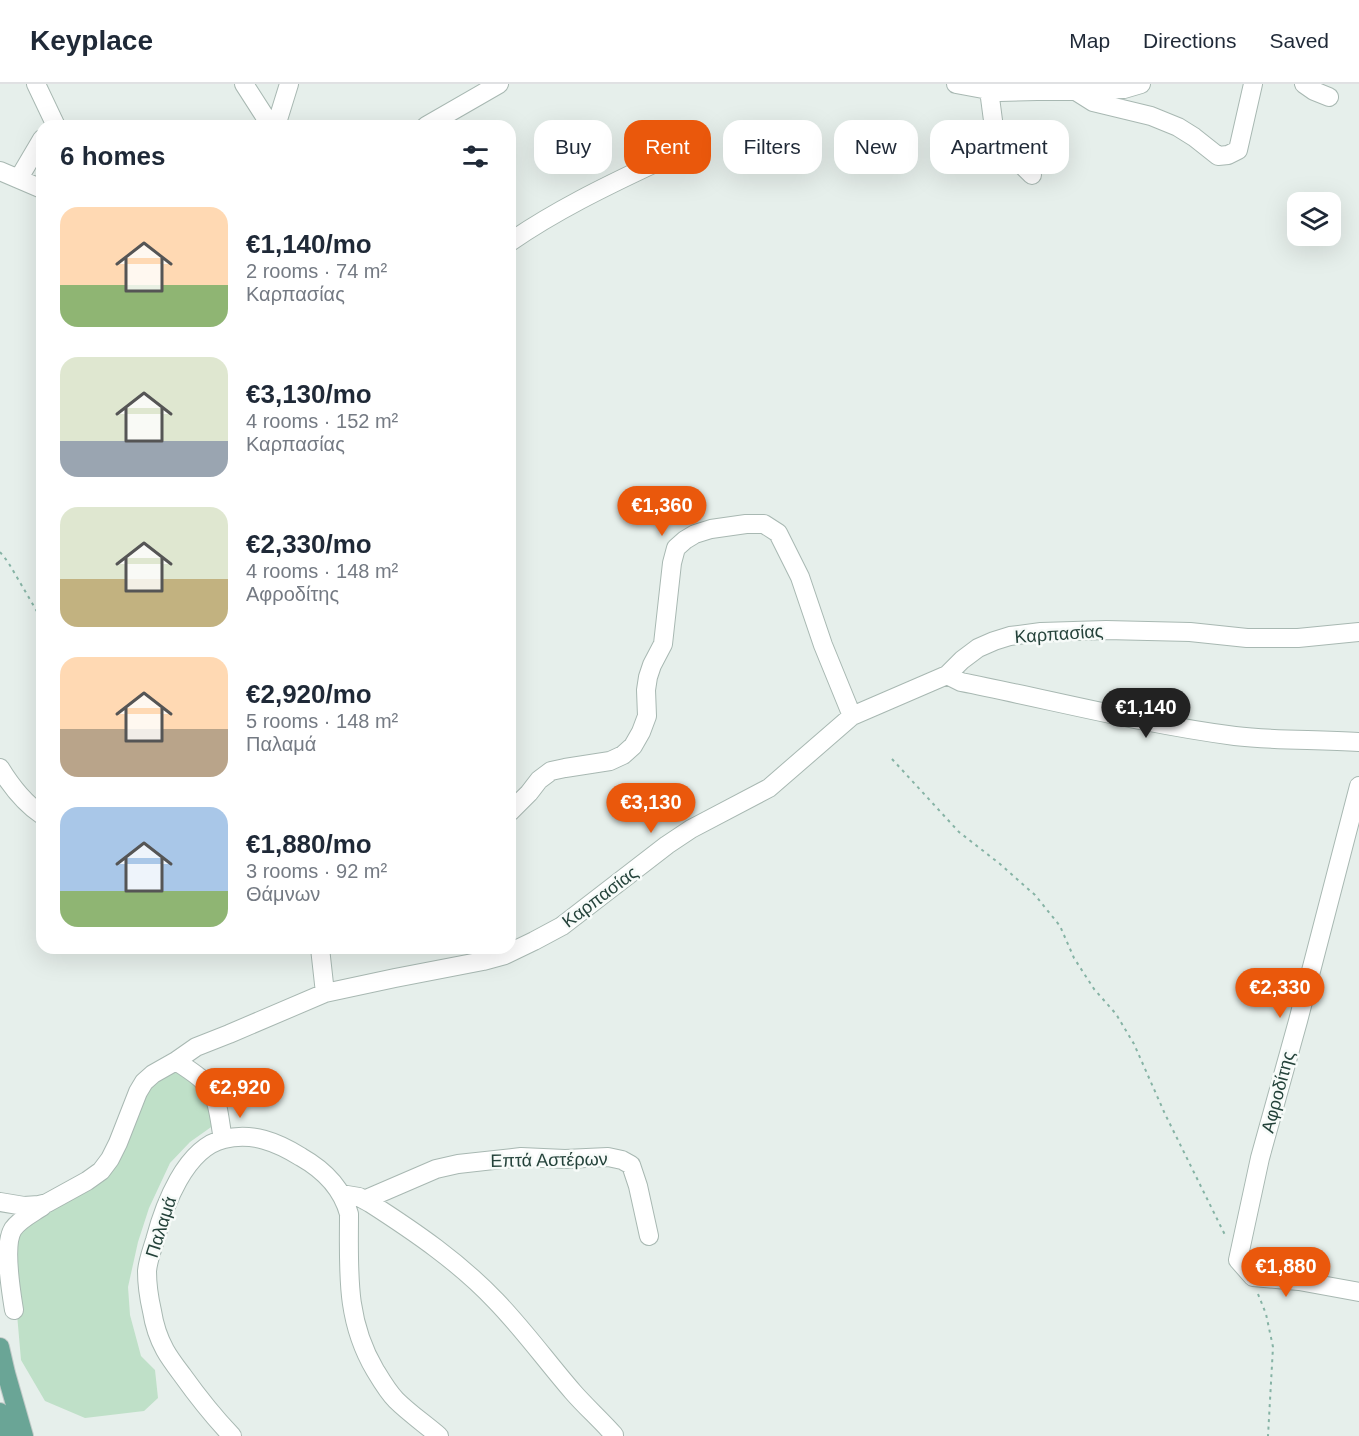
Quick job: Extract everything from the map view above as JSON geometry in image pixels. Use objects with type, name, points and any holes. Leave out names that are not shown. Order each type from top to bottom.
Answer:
[{"type":"main road","points":[[0,1347],[24,1436]]},
{"type":"main road","points":[[0,1412],[8,1436]]},
{"type":"street","points":[[36,84],[51,120]]},
{"type":"street","points":[[244,84],[267,120]]},
{"type":"street","points":[[278,120],[289,84]]},
{"type":"street","points":[[436,120],[499,84]]},
{"type":"street","points":[[956,84],[996,89],[1074,90],[1124,89],[1141,84]]},
{"type":"street","points":[[1074,90],[1093,102],[1151,116],[1178,126],[1218,156],[1228,155],[1238,150],[1253,84]]},
{"type":"street","points":[[1304,84],[1329,97]]},
{"type":"street","points":[[996,89],[994,128],[1000,143],[1032,175]]},
{"type":"street","points":[[19,178],[36,149]]},
{"type":"street","points":[[0,171],[36,186]]},
{"type":"street","points":[[516,238],[585,196],[632,174]]},
{"type":"street","points":[[516,806],[539,780],[551,771],[610,761],[624,755],[633,746],[647,716],[648,677],[663,644],[676,548],[695,534],[711,529],[764,524],[778,533],[800,576],[823,645],[852,716]]},
{"type":"street","name":"Καρπασίας","points":[[516,950],[562,926],[691,829],[769,789],[852,716],[947,675],[978,648],[1010,636],[1041,632],[1106,630],[1190,632],[1247,638],[1299,638],[1359,632]]},
{"type":"street","points":[[947,675],[961,682],[1148,721],[1203,730],[1247,737],[1359,742]]},
{"type":"street","points":[[0,768],[11,785],[36,811]]},
{"type":"street","name":"Αφροδίτης","points":[[1238,1260],[1260,1158],[1359,786]]},
{"type":"street","points":[[321,954],[325,993]]},
{"type":"street","name":"Καρπασίας","points":[[14,1310],[8,1251],[11,1233],[19,1222],[47,1203],[87,1182],[100,1171],[110,1159],[118,1143],[138,1092],[153,1074],[196,1047],[325,993],[483,961],[507,954]]},
{"type":"street","points":[[176,1061],[200,1078],[212,1092],[223,1139]]},
{"type":"street","name":"Παλαμά","points":[[232,1436],[195,1393],[164,1349],[152,1312],[147,1269],[168,1199],[177,1181],[194,1158],[207,1147],[223,1139],[252,1136],[282,1145],[307,1160],[325,1174],[341,1194],[349,1214],[351,1303],[358,1335],[367,1357],[396,1400],[439,1436]]},
{"type":"street","name":"Επτά Αστέρων","points":[[364,1200],[436,1169],[458,1164],[521,1157],[565,1159],[609,1157],[631,1165],[638,1186],[648,1236]]},
{"type":"street","points":[[341,1194],[359,1197],[436,1248],[495,1300],[573,1393],[614,1435]]},
{"type":"street","name":"Καρπασίας","points":[[0,1202],[24,1206],[47,1203]]},
{"type":"street","points":[[1238,1260],[1252,1277],[1299,1281],[1359,1292]]},
{"type":"path","points":[[0,552],[36,610]]},
{"type":"path","points":[[892,759],[959,832],[1000,864],[1035,896],[1060,926],[1074,958],[1094,989],[1116,1014],[1134,1044],[1165,1114],[1238,1260]]},
{"type":"path","points":[[1252,1277],[1266,1314],[1273,1347],[1268,1436]]},
{"type":"green space","points":[[177,1068],[198,1086],[207,1101],[214,1125],[190,1142],[170,1163],[149,1208],[138,1242],[128,1287],[130,1315],[141,1356],[155,1370],[158,1398],[144,1411],[85,1418],[45,1401],[21,1360],[13,1268],[18,1228],[93,1183],[142,1092]]}]
